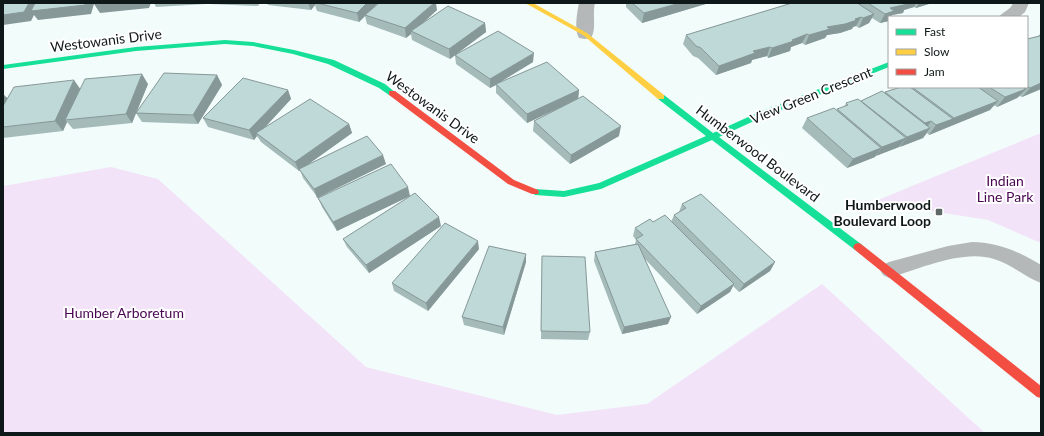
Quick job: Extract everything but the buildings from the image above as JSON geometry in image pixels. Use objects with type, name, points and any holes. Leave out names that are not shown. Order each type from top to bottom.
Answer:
[{"type":"street","name":"Humberwood Boulevard","points":[[528,3],[585,34],[620,65],[712,137],[889,270],[1041,393]]},
{"type":"street","points":[[585,34],[585,10],[587,3]]},
{"type":"street","points":[[1009,16],[1017,12],[1021,3]]},
{"type":"street","name":"Westowanis Drive","points":[[3,67],[204,42],[253,44],[294,52],[330,62],[382,86],[511,182],[538,193],[564,194],[601,186],[712,137]]},
{"type":"street","name":"View Green Crescent","points":[[712,137],[760,115],[888,64]]},
{"type":"lane","points":[[889,270],[966,249],[984,249],[1010,258],[1041,274]]},
{"type":"green space","name":"Indian Line Park","points":[[1041,133],[1041,243],[988,220],[873,202]]},
{"type":"green space","name":"Humber Arboretum","points":[[111,167],[158,179],[366,367],[557,415],[647,404],[822,284],[985,433],[3,433],[3,186]]},
{"type":"traffic: fast","points":[[3,67],[136,49],[225,42],[253,44],[294,52],[331,62],[382,86],[392,93]]},
{"type":"traffic: fast","points":[[535,192],[564,194],[601,186],[760,115],[888,64]]},
{"type":"traffic: fast","points":[[661,97],[858,247]]},
{"type":"traffic: slow","points":[[528,3],[585,34],[661,97]]},
{"type":"traffic: jam","points":[[392,93],[511,182],[535,192]]},
{"type":"traffic: jam","points":[[858,247],[1041,393]]},
{"type":"place","name":"Humberwood Boulevard Loop","points":[[939,212]]}]
